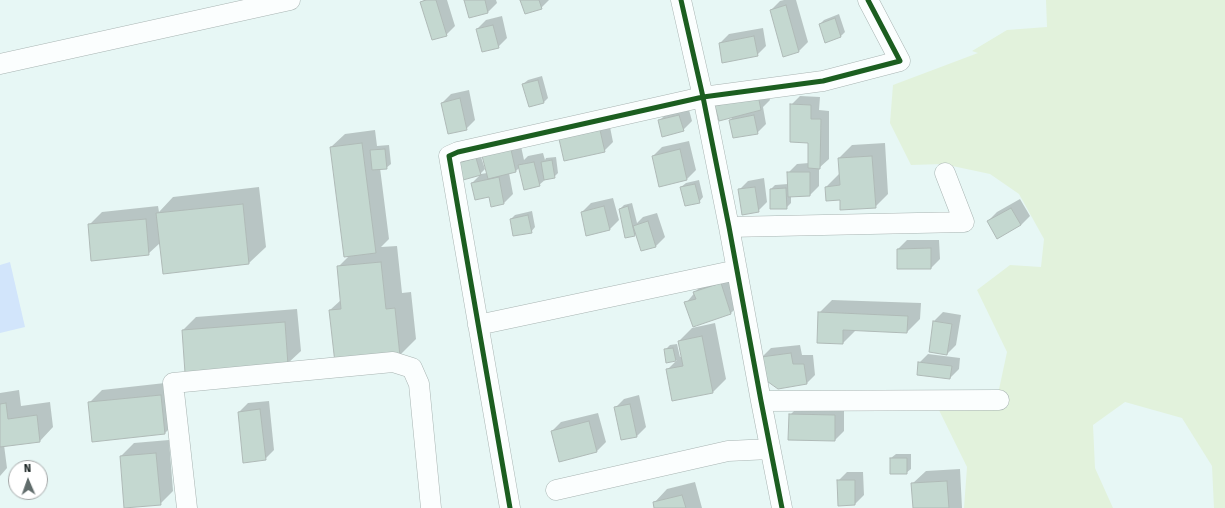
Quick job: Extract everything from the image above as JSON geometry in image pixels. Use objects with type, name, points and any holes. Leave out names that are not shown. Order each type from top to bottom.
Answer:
[{"type":"street","points":[[0,64],[249,4],[290,0]]},
{"type":"street","points":[[681,0],[703,97],[729,227],[760,401],[782,508]]},
{"type":"street","points":[[510,508],[449,156],[458,152],[703,97],[823,81],[900,61],[868,0]]},
{"type":"street","points":[[729,227],[964,222],[945,173]]},
{"type":"street","points":[[478,325],[737,270]]},
{"type":"street","points":[[187,508],[173,382],[393,362],[412,368],[419,384],[432,508]]},
{"type":"street","points":[[760,401],[1000,400]]},
{"type":"street","points":[[556,490],[728,450],[770,449]]},
{"type":"green space","points":[[1046,0],[1225,0],[1225,508],[1214,508],[1212,466],[1182,418],[1125,402],[1093,425],[1095,468],[1113,508],[964,508],[967,467],[937,406],[998,394],[1007,352],[977,290],[1010,265],[1041,267],[1044,239],[1019,194],[990,174],[943,164],[911,165],[890,123],[893,85],[978,53],[972,51],[1007,30],[1047,27]]},
{"type":"water","points":[[10,262],[25,327],[0,333],[0,265]]},
{"type":"building","points":[[426,0],[436,0],[447,36],[432,40],[420,2]]},
{"type":"building","points":[[464,0],[485,0],[488,13],[469,18]]},
{"type":"building","points":[[520,0],[539,0],[542,9],[525,14]]},
{"type":"building","points":[[786,5],[799,52],[783,57],[770,10]]},
{"type":"building","points":[[835,18],[841,37],[825,43],[819,24]]},
{"type":"building","points":[[493,25],[499,48],[482,52],[476,29]]},
{"type":"building","points":[[754,36],[758,56],[722,63],[719,43]]},
{"type":"building","points":[[538,80],[544,103],[529,107],[522,84]]},
{"type":"building","points":[[758,95],[761,110],[719,121],[715,106]]},
{"type":"building","points":[[460,98],[467,130],[448,134],[441,103]]},
{"type":"building","points":[[790,104],[811,105],[811,119],[821,119],[820,169],[808,168],[808,143],[790,142]]},
{"type":"building","points":[[679,115],[684,131],[662,137],[658,120]]},
{"type":"building","points":[[754,115],[758,134],[733,138],[729,120]]},
{"type":"building","points":[[600,130],[605,152],[564,161],[559,139]]},
{"type":"building","points":[[362,143],[376,253],[344,257],[330,147]]},
{"type":"building","points":[[510,145],[516,172],[488,179],[481,152]]},
{"type":"building","points":[[385,149],[387,169],[372,170],[370,150]]},
{"type":"building","points":[[680,149],[687,180],[659,187],[652,156]]},
{"type":"building","points":[[872,156],[876,208],[840,210],[840,200],[826,201],[825,187],[840,185],[838,158]]},
{"type":"building","points":[[476,158],[481,175],[463,180],[458,163]]},
{"type":"building","points":[[552,160],[555,178],[544,180],[541,162]]},
{"type":"building","points":[[534,162],[540,186],[524,190],[518,165]]},
{"type":"building","points":[[787,172],[810,172],[810,196],[788,197]]},
{"type":"building","points":[[499,177],[504,204],[491,207],[489,197],[475,200],[471,183]]},
{"type":"building","points":[[695,184],[700,203],[685,206],[680,187]]},
{"type":"building","points":[[755,187],[759,212],[742,215],[738,189]]},
{"type":"building","points":[[786,188],[787,209],[770,209],[770,189]]},
{"type":"building","points":[[243,204],[249,264],[163,274],[156,213]]},
{"type":"building","points":[[604,206],[610,230],[586,236],[581,212]]},
{"type":"building","points":[[628,206],[635,236],[625,238],[619,209]]},
{"type":"building","points":[[1011,208],[1021,225],[997,239],[987,221]]},
{"type":"building","points":[[528,215],[532,233],[513,236],[510,219]]},
{"type":"building","points":[[146,219],[149,255],[91,261],[88,224]]},
{"type":"building","points":[[648,221],[656,247],[641,251],[633,226]]},
{"type":"building","points":[[931,248],[931,269],[897,269],[897,249]]},
{"type":"building","points":[[381,262],[386,309],[395,308],[400,356],[335,363],[329,310],[341,309],[337,266]]},
{"type":"building","points":[[721,283],[731,314],[693,327],[684,302],[696,299],[693,292]]},
{"type":"building","points":[[818,312],[908,316],[907,333],[843,330],[843,344],[817,343]]},
{"type":"building","points":[[933,321],[952,324],[947,355],[929,352]]},
{"type":"building","points":[[285,322],[288,365],[185,373],[182,330]]},
{"type":"building","points":[[702,336],[713,393],[672,401],[666,369],[683,366],[678,341]]},
{"type":"building","points":[[673,348],[676,361],[666,363],[664,349]]},
{"type":"building","points":[[791,353],[793,364],[804,364],[807,384],[778,389],[764,379],[761,357]]},
{"type":"building","points":[[918,362],[952,366],[950,379],[917,375]]},
{"type":"building","points":[[161,395],[165,434],[92,442],[88,402]]},
{"type":"building","points":[[6,403],[8,419],[37,415],[40,442],[0,447],[0,404]]},
{"type":"building","points":[[630,404],[637,437],[621,440],[614,407]]},
{"type":"building","points":[[260,409],[266,460],[243,463],[238,412]]},
{"type":"building","points":[[789,414],[835,415],[835,441],[788,440]]},
{"type":"building","points":[[589,421],[597,452],[559,462],[551,431]]},
{"type":"building","points":[[156,453],[161,505],[124,508],[120,456]]},
{"type":"building","points":[[890,458],[907,458],[907,474],[890,474]]},
{"type":"building","points":[[837,480],[855,480],[855,505],[838,506]]},
{"type":"building","points":[[947,481],[949,508],[913,508],[911,483]]},
{"type":"building","points":[[682,495],[686,508],[654,508],[653,502]]},
{"type":"cycle path","points":[[681,0],[703,97],[729,227],[782,508]]},
{"type":"cycle path","points":[[510,508],[449,156],[458,152],[703,97],[823,81],[900,61],[868,0]]}]
